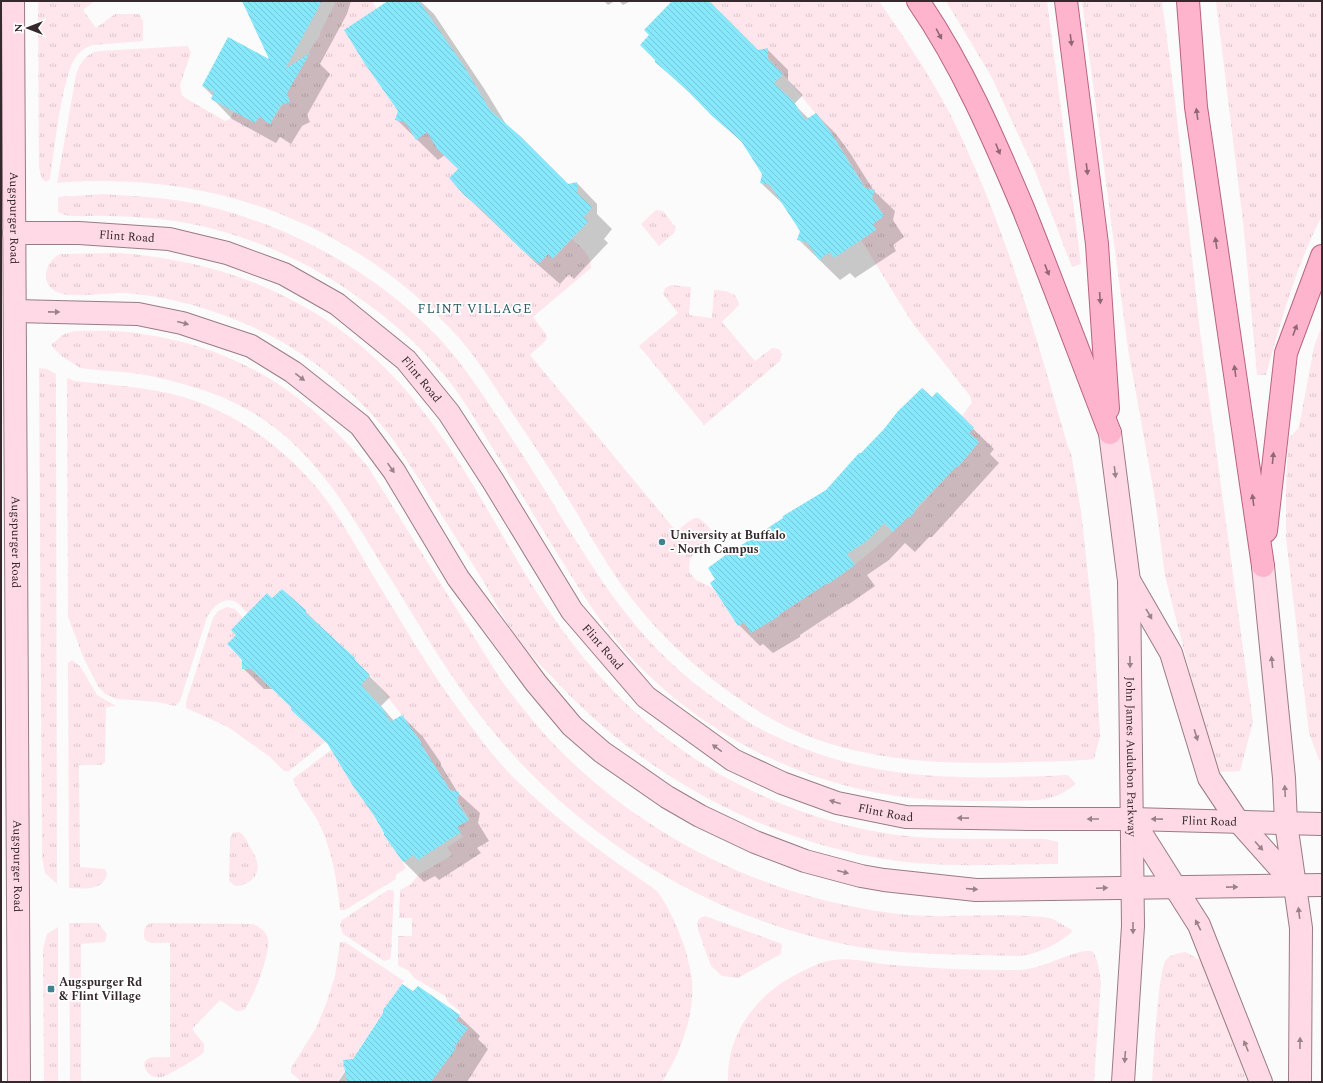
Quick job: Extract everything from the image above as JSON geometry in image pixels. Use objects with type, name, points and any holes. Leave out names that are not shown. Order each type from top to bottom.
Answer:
[{"type":"main road","points":[[918,1],[934,24],[990,129],[1042,256],[1110,433]]},
{"type":"main road","points":[[1066,1],[1097,244],[1110,433]]},
{"type":"main road","points":[[1188,1],[1196,106],[1263,566]]},
{"type":"main road","points":[[1263,566],[1273,458],[1286,353],[1322,256]]},
{"type":"street","name":"Augspurger Road","points":[[13,1],[19,1082]]},
{"type":"street","name":"Flint Road","points":[[14,233],[79,233],[169,239],[227,253],[284,274],[337,304],[406,360],[449,413],[493,481],[572,611],[646,697],[733,760],[782,783],[837,803],[906,817],[1237,820],[1322,824]]},
{"type":"street","points":[[15,311],[138,314],[182,323],[251,346],[293,372],[360,425],[394,471],[458,578],[536,683],[572,726],[602,752],[667,797],[700,816],[755,842],[805,861],[884,880],[976,890],[1322,885]]},
{"type":"street","name":"John James Audubon Parkway","points":[[1110,433],[1129,581],[1132,952],[1123,1082]]},
{"type":"street","points":[[1263,566],[1284,778],[1286,823],[1301,928],[1300,1082]]},
{"type":"street","points":[[1129,581],[1171,653],[1209,778],[1237,820],[1296,886]]},
{"type":"street","points":[[1132,819],[1176,887],[1199,926],[1261,1082]]},
{"type":"green space","points":[[38,1],[95,1],[83,10],[96,28],[115,14],[139,14],[143,21],[143,41],[93,45],[83,50],[76,57],[71,66],[67,80],[59,115],[50,179],[46,182],[42,179],[39,168]]},
{"type":"green space","points":[[336,1],[372,1],[377,9],[360,56],[398,111],[402,121],[405,122],[417,139],[427,132],[458,169],[449,178],[471,202],[474,202],[514,240],[514,243],[538,264],[548,254],[553,259],[572,239],[587,255],[591,263],[591,268],[533,317],[546,334],[546,338],[530,355],[676,531],[692,519],[699,518],[714,533],[713,537],[690,558],[689,572],[696,580],[713,588],[738,626],[744,622],[751,633],[828,584],[870,552],[908,517],[911,516],[956,467],[958,467],[979,442],[969,433],[974,428],[962,416],[972,402],[970,396],[911,321],[861,240],[876,230],[873,224],[884,216],[830,131],[761,50],[758,50],[719,12],[718,9],[708,1],[879,1],[939,94],[967,149],[1001,232],[1016,274],[1071,453],[1081,511],[1094,630],[1100,736],[1094,759],[961,763],[898,758],[837,746],[808,736],[779,723],[733,695],[690,661],[670,642],[634,602],[601,554],[554,476],[467,347],[419,298],[374,264],[327,235],[277,213],[225,196],[170,186],[114,181],[57,183],[76,75],[79,66],[90,54],[99,51],[188,46],[191,53],[180,85],[182,96],[225,121],[230,119],[234,111],[255,123],[259,117],[270,124],[283,104],[287,93],[313,45],[320,36],[320,33]]},
{"type":"green space","points":[[946,1],[1047,1],[1081,264],[1072,267],[1035,171],[991,76]]},
{"type":"green space","points":[[1082,1],[1162,1],[1175,101],[1200,331],[1253,722],[1240,771],[1220,772],[1202,720],[1165,576],[1155,499],[1128,349]]},
{"type":"green space","points":[[1216,1],[1322,1],[1322,216],[1304,254],[1283,314],[1266,375],[1257,375],[1244,231]]},
{"type":"green space","points":[[104,194],[182,201],[253,219],[287,233],[321,250],[384,290],[413,313],[439,338],[470,376],[522,454],[602,581],[622,608],[666,658],[692,681],[753,725],[809,750],[845,762],[881,770],[954,777],[1029,777],[1068,775],[1076,784],[1054,797],[1036,800],[934,800],[884,794],[835,783],[787,766],[741,743],[698,716],[659,685],[623,648],[579,589],[461,398],[429,358],[400,330],[358,297],[313,268],[263,245],[237,236],[211,228],[159,219],[123,216],[74,216],[58,212],[58,197]]},
{"type":"green space","points":[[656,210],[663,211],[676,228],[674,233],[659,246],[641,224]]},
{"type":"green space","points":[[120,253],[167,259],[211,269],[254,282],[294,301],[331,323],[367,351],[399,382],[447,444],[526,575],[560,627],[578,651],[618,695],[640,716],[686,753],[738,784],[759,794],[803,812],[825,819],[871,831],[917,837],[965,839],[1046,839],[1058,842],[1058,864],[978,865],[917,863],[848,852],[800,838],[754,821],[709,799],[667,774],[626,745],[588,713],[536,661],[507,623],[475,567],[393,439],[357,399],[322,368],[262,331],[213,311],[168,299],[138,294],[65,294],[59,293],[48,285],[46,279],[47,268],[50,262],[60,254]]},
{"type":"green space","points":[[671,285],[691,287],[689,315],[712,318],[714,290],[727,291],[733,294],[738,300],[739,305],[722,322],[755,361],[772,348],[779,349],[782,354],[780,361],[704,425],[639,346],[678,313],[663,294],[665,288]]},
{"type":"green space","points":[[1322,325],[1322,761],[1319,760],[1309,733],[1286,538],[1286,490],[1288,440],[1299,427],[1314,347]]},
{"type":"green space","points":[[74,331],[112,331],[135,333],[171,339],[205,349],[236,361],[265,376],[293,394],[319,415],[368,467],[501,680],[530,717],[548,738],[584,774],[624,806],[667,834],[712,859],[760,880],[809,896],[859,908],[910,915],[1010,915],[1044,917],[1053,919],[1072,930],[1071,933],[1046,948],[1019,956],[933,954],[869,949],[797,933],[748,916],[700,895],[654,870],[610,841],[568,808],[530,773],[495,734],[449,672],[349,512],[316,467],[297,447],[275,428],[251,412],[214,394],[150,376],[80,368],[60,355],[51,345],[64,334]]},
{"type":"green space","points":[[39,368],[47,369],[56,374],[57,884],[45,873],[42,857]]},
{"type":"green space","points":[[67,378],[75,381],[156,391],[183,397],[203,404],[259,434],[292,462],[321,493],[341,521],[428,665],[476,734],[495,757],[530,794],[547,809],[601,851],[657,891],[663,900],[675,922],[688,958],[692,981],[692,994],[689,1021],[685,1034],[675,1059],[662,1082],[426,1082],[437,1074],[467,1028],[456,1020],[461,1012],[448,1002],[445,996],[414,978],[408,970],[398,966],[398,936],[412,936],[412,918],[399,918],[400,890],[411,884],[418,875],[452,855],[447,847],[463,837],[457,827],[469,819],[453,791],[450,790],[421,742],[402,715],[370,675],[306,613],[306,610],[282,589],[272,598],[267,593],[248,613],[236,602],[227,600],[215,606],[207,617],[180,701],[175,706],[158,702],[117,699],[105,694],[98,686],[84,659],[68,617]]},
{"type":"green space","points":[[227,607],[235,609],[243,618],[236,635],[227,645],[291,707],[291,710],[326,741],[289,771],[284,771],[270,757],[228,727],[186,708],[186,702],[213,618],[218,611]]},
{"type":"green space","points":[[72,660],[80,666],[97,695],[116,706],[106,707],[105,762],[101,765],[79,765],[80,867],[105,869],[107,874],[105,880],[101,884],[92,888],[69,888],[68,663]]},
{"type":"green space","points":[[331,750],[353,785],[384,807],[373,815],[384,835],[406,868],[396,875],[396,879],[345,910],[340,910],[333,865],[324,833],[293,780]]},
{"type":"green space","points":[[239,832],[244,837],[257,860],[258,867],[255,876],[249,882],[240,886],[235,886],[229,881],[230,838],[233,833]]},
{"type":"green space","points":[[388,890],[393,890],[394,893],[391,956],[390,959],[384,961],[343,934],[340,925],[342,920]]},
{"type":"green space","points":[[705,916],[780,943],[782,945],[781,954],[738,978],[722,976],[711,966],[698,930],[697,923],[700,918]]},
{"type":"green space","points":[[69,923],[98,923],[107,934],[105,942],[81,944],[81,1082],[70,1082]]},
{"type":"green space","points":[[151,923],[253,924],[258,926],[266,934],[268,939],[267,954],[264,965],[252,996],[244,1010],[236,1011],[220,1000],[192,1029],[204,1044],[204,1052],[177,1070],[162,1077],[150,1075],[144,1064],[151,1058],[170,1057],[170,943],[153,943],[146,940],[144,937],[144,930]]},
{"type":"green space","points":[[58,927],[58,1082],[44,1082],[43,948],[47,934]]},
{"type":"green space","points":[[340,942],[345,942],[404,981],[383,1010],[383,1013],[371,1030],[382,1038],[376,1049],[364,1041],[353,1059],[350,1059],[344,1067],[345,1070],[337,1082],[302,1082],[291,1073],[291,1068],[316,1028],[326,1004],[335,976]]},
{"type":"green space","points":[[1085,951],[1092,951],[1094,954],[1101,982],[1094,1082],[728,1082],[729,1064],[733,1046],[739,1030],[748,1015],[772,990],[787,979],[818,964],[841,959],[849,959],[925,967],[1019,970],[1044,965]]},
{"type":"green space","points":[[1185,952],[1200,960],[1213,977],[1247,1082],[1152,1082],[1156,1018],[1163,967],[1166,960],[1170,957]]},
{"type":"building","points":[[242,1],[322,1],[285,69],[310,53],[287,93],[290,102],[281,105],[270,124],[259,117],[255,123],[211,99],[214,92],[202,86],[228,37],[269,59]]},
{"type":"building","points":[[388,1],[419,1],[465,68],[490,110],[520,136],[568,184],[577,182],[577,193],[592,207],[584,217],[588,222],[552,259],[548,254],[539,264],[521,249],[482,210],[464,195],[449,178],[458,169],[438,150],[427,132],[416,140],[405,122],[395,120],[398,111],[365,64],[344,30]]},
{"type":"building","points":[[672,1],[708,1],[758,50],[768,48],[768,59],[783,74],[774,83],[794,102],[805,120],[816,113],[830,131],[865,188],[875,190],[872,198],[884,216],[873,224],[876,230],[834,258],[830,252],[819,260],[807,242],[797,240],[800,231],[770,185],[760,183],[762,174],[741,141],[712,116],[687,90],[655,62],[655,60],[640,45],[649,35],[644,30]]},
{"type":"building","points":[[922,388],[932,397],[937,392],[974,428],[969,433],[979,442],[958,467],[956,467],[917,507],[911,517],[908,517],[893,532],[884,523],[868,540],[847,554],[855,565],[751,633],[744,622],[738,626],[710,583],[715,579],[708,568],[735,548],[783,518],[783,516],[826,490],[859,453],[861,453],[884,429],[898,411]]},
{"type":"building","points":[[282,589],[306,610],[306,613],[355,658],[355,660],[370,675],[361,685],[383,709],[390,722],[402,715],[421,742],[450,790],[459,792],[457,802],[469,820],[457,827],[461,832],[418,860],[414,855],[403,862],[384,835],[373,814],[353,786],[327,743],[291,710],[291,707],[251,669],[242,669],[242,660],[227,644],[236,635],[231,630],[267,593],[272,598]]},
{"type":"building","points":[[402,984],[413,991],[418,986],[460,1015],[456,1020],[468,1028],[455,1046],[456,1048],[431,1082],[347,1082],[343,1060],[353,1059],[383,1013],[383,1010]]},
{"type":"place","name":"University at Buffalo - North Campus","points":[[662,542]]},
{"type":"place","name":"Augspurger Rd & Flint Village","points":[[51,989]]},
{"type":"district","name":"FLINT VILLAGE","points":[[475,308]]}]
